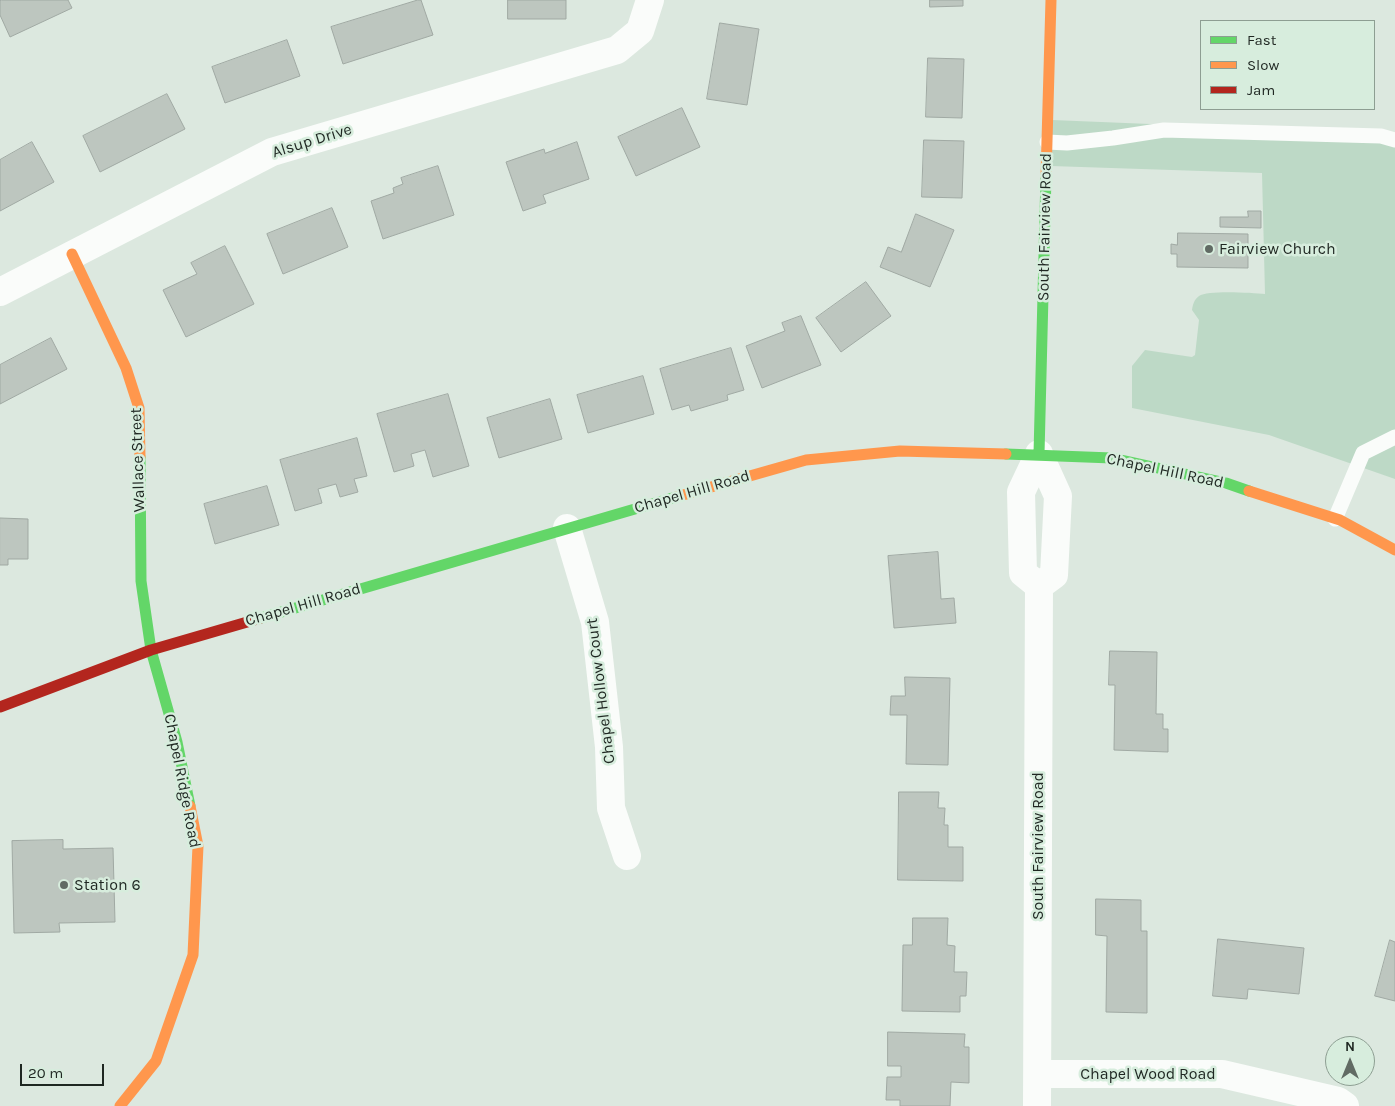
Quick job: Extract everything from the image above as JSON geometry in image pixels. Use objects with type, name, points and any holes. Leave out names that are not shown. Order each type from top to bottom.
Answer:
[{"type":"street","name":"Alsup Drive","points":[[0,292],[272,152],[617,50],[640,31],[650,0]]},
{"type":"street","name":"South Fairview Road","points":[[1039,454],[1051,0]]},
{"type":"street","name":"Wallace Street","points":[[72,254],[126,368],[139,408],[141,581],[151,650]]},
{"type":"street","name":"Chapel Hill Road","points":[[0,706],[151,650],[806,460],[900,451],[1039,454],[1112,458],[1226,483],[1335,519],[1395,550]]},
{"type":"street","points":[[1039,454],[1058,496],[1054,575],[1039,586],[1023,574],[1021,492],[1039,454]]},
{"type":"street","name":"Chapel Hollow Court","points":[[567,528],[594,622],[609,746],[611,808],[627,856]]},
{"type":"street","name":"South Fairview Road","points":[[1037,1106],[1039,586]]},
{"type":"street","name":"Chapel Ridge Road","points":[[120,1106],[156,1061],[193,955],[198,846],[177,742],[151,650]]},
{"type":"street","name":"Chapel Wood Road","points":[[1038,1074],[1222,1074],[1338,1102],[1344,1106]]},
{"type":"lane","points":[[1047,142],[1067,143],[1164,130],[1381,136],[1395,140]]},
{"type":"lane","points":[[1335,519],[1363,453],[1395,437]]},
{"type":"green space","points":[[1052,120],[1395,134],[1395,479],[1269,435],[1132,408],[1132,366],[1145,350],[1192,357],[1195,355],[1199,320],[1192,310],[1194,302],[1199,296],[1220,292],[1265,294],[1262,173],[1051,166]]},
{"type":"building","points":[[68,0],[72,8],[10,37],[0,15],[0,1]]},
{"type":"building","points":[[421,0],[433,35],[343,64],[331,27]]},
{"type":"building","points":[[508,0],[566,0],[566,19],[508,19]]},
{"type":"building","points":[[930,0],[963,0],[963,6],[930,7]]},
{"type":"building","points":[[720,23],[759,29],[747,105],[707,99]]},
{"type":"building","points":[[287,40],[300,76],[225,103],[212,67]]},
{"type":"building","points":[[928,58],[964,59],[962,118],[926,117]]},
{"type":"building","points":[[167,94],[185,129],[100,172],[83,136]]},
{"type":"building","points":[[682,108],[700,147],[636,176],[618,137]]},
{"type":"building","points":[[924,140],[964,141],[962,198],[922,197]]},
{"type":"building","points":[[32,142],[54,182],[0,211],[0,160]]},
{"type":"building","points":[[577,142],[589,179],[543,195],[546,203],[523,211],[506,162],[544,149],[545,153]]},
{"type":"building","points":[[438,166],[454,215],[383,239],[371,201],[394,193],[393,188],[403,184],[401,178]]},
{"type":"building","points":[[332,208],[348,247],[283,274],[267,234]]},
{"type":"building","points":[[1248,211],[1261,211],[1261,228],[1220,227],[1220,217],[1248,217]]},
{"type":"building","points":[[916,214],[954,230],[930,287],[880,267],[888,247],[901,252]]},
{"type":"building","name":"Fairview Church","points":[[1178,233],[1248,234],[1248,268],[1177,267],[1177,254],[1171,254],[1171,244],[1177,245]]},
{"type":"building","points":[[225,246],[254,304],[186,337],[163,290],[197,274],[191,263]]},
{"type":"building","points":[[866,282],[891,316],[841,352],[816,318]]},
{"type":"building","points":[[801,316],[821,365],[762,388],[746,346],[785,331],[782,323]]},
{"type":"building","points":[[51,338],[67,369],[0,404],[0,365]]},
{"type":"building","points":[[731,348],[744,390],[727,395],[728,400],[691,411],[689,405],[672,410],[660,369]]},
{"type":"building","points":[[643,376],[654,414],[588,433],[577,395]]},
{"type":"building","points":[[448,394],[469,466],[433,477],[425,450],[411,454],[414,466],[394,472],[377,414]]},
{"type":"building","points":[[550,399],[562,439],[499,458],[487,418]]},
{"type":"building","points":[[357,438],[367,476],[354,479],[358,492],[340,497],[336,484],[318,489],[322,503],[295,511],[280,460]]},
{"type":"building","points":[[267,486],[279,525],[215,544],[204,504]]},
{"type":"building","points":[[0,518],[28,519],[28,559],[8,559],[8,565],[0,565]]},
{"type":"building","points":[[938,552],[941,599],[954,598],[956,623],[894,628],[888,556]]},
{"type":"building","points":[[1110,651],[1157,652],[1156,714],[1163,714],[1163,729],[1168,729],[1168,752],[1114,750],[1115,685],[1109,685]]},
{"type":"building","points":[[905,677],[950,678],[948,765],[906,764],[907,715],[890,715],[891,696],[905,696]]},
{"type":"building","points":[[899,792],[939,792],[938,808],[945,808],[944,825],[948,825],[948,847],[963,847],[963,881],[898,880]]},
{"type":"building","name":"Station 6","points":[[63,840],[63,849],[113,848],[115,922],[59,923],[60,932],[14,933],[12,841]]},
{"type":"building","points":[[1096,899],[1141,900],[1141,931],[1147,931],[1147,1013],[1106,1012],[1107,936],[1096,935]]},
{"type":"building","points":[[913,918],[948,918],[947,945],[955,946],[954,972],[967,972],[966,996],[960,996],[960,1012],[902,1011],[903,945],[912,945]]},
{"type":"building","points":[[1218,939],[1304,948],[1299,994],[1248,989],[1247,999],[1213,996]]},
{"type":"building","points":[[1390,940],[1395,942],[1395,1001],[1375,996]]},
{"type":"building","points":[[888,1032],[965,1034],[964,1047],[969,1047],[969,1083],[951,1082],[950,1106],[900,1106],[900,1100],[886,1100],[887,1077],[901,1077],[901,1066],[888,1066]]},
{"type":"traffic: fast","points":[[1039,454],[1046,176]]},
{"type":"traffic: fast","points":[[1006,454],[1112,458],[1226,483],[1249,491]]},
{"type":"traffic: fast","points":[[140,457],[141,581],[151,650],[177,742],[190,806]]},
{"type":"traffic: fast","points":[[261,618],[676,497]]},
{"type":"traffic: slow","points":[[1046,176],[1051,0]]},
{"type":"traffic: slow","points":[[72,254],[126,368],[139,408],[140,457]]},
{"type":"traffic: slow","points":[[676,497],[806,460],[900,451],[1006,454]]},
{"type":"traffic: slow","points":[[1249,491],[1340,520],[1395,550]]},
{"type":"traffic: slow","points":[[120,1106],[156,1061],[193,955],[198,846],[190,806]]},
{"type":"traffic: jam","points":[[0,707],[151,650],[261,618]]},
{"type":"place","name":"Fairview Church","points":[[1209,249]]},
{"type":"place","name":"Station 6","points":[[64,885]]}]
